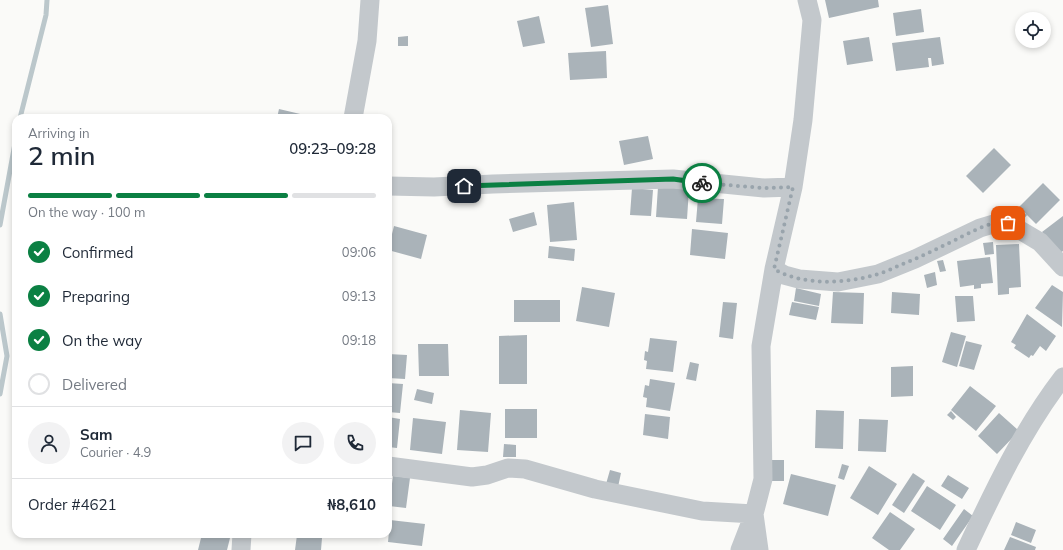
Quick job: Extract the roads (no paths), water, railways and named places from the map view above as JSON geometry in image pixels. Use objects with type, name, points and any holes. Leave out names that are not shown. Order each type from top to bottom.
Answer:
[{"type":"street","points":[[354,114],[367,42],[370,0]]},
{"type":"street","points":[[740,550],[754,514],[763,479],[761,346],[774,269],[793,187],[803,120],[812,20],[807,0]]},
{"type":"street","points":[[392,186],[434,187],[673,179],[764,188],[793,187]]},
{"type":"street","points":[[774,269],[784,275],[799,279],[838,282],[878,274],[915,259],[980,228],[1000,222],[1008,223],[1040,242],[1063,267]]},
{"type":"street","points":[[966,550],[1013,455],[1052,391],[1063,377]]},
{"type":"street","points":[[392,467],[472,477],[487,475],[508,468],[525,469],[595,489],[702,511],[754,514]]},
{"type":"street","points":[[754,514],[759,550]]},
{"type":"street","points":[[241,550],[242,538]]},
{"type":"waterway","points":[[21,114],[46,15],[47,0]]},
{"type":"waterway","points":[[0,225],[12,160]]},
{"type":"waterway","points":[[0,314],[7,356],[0,394]]}]
